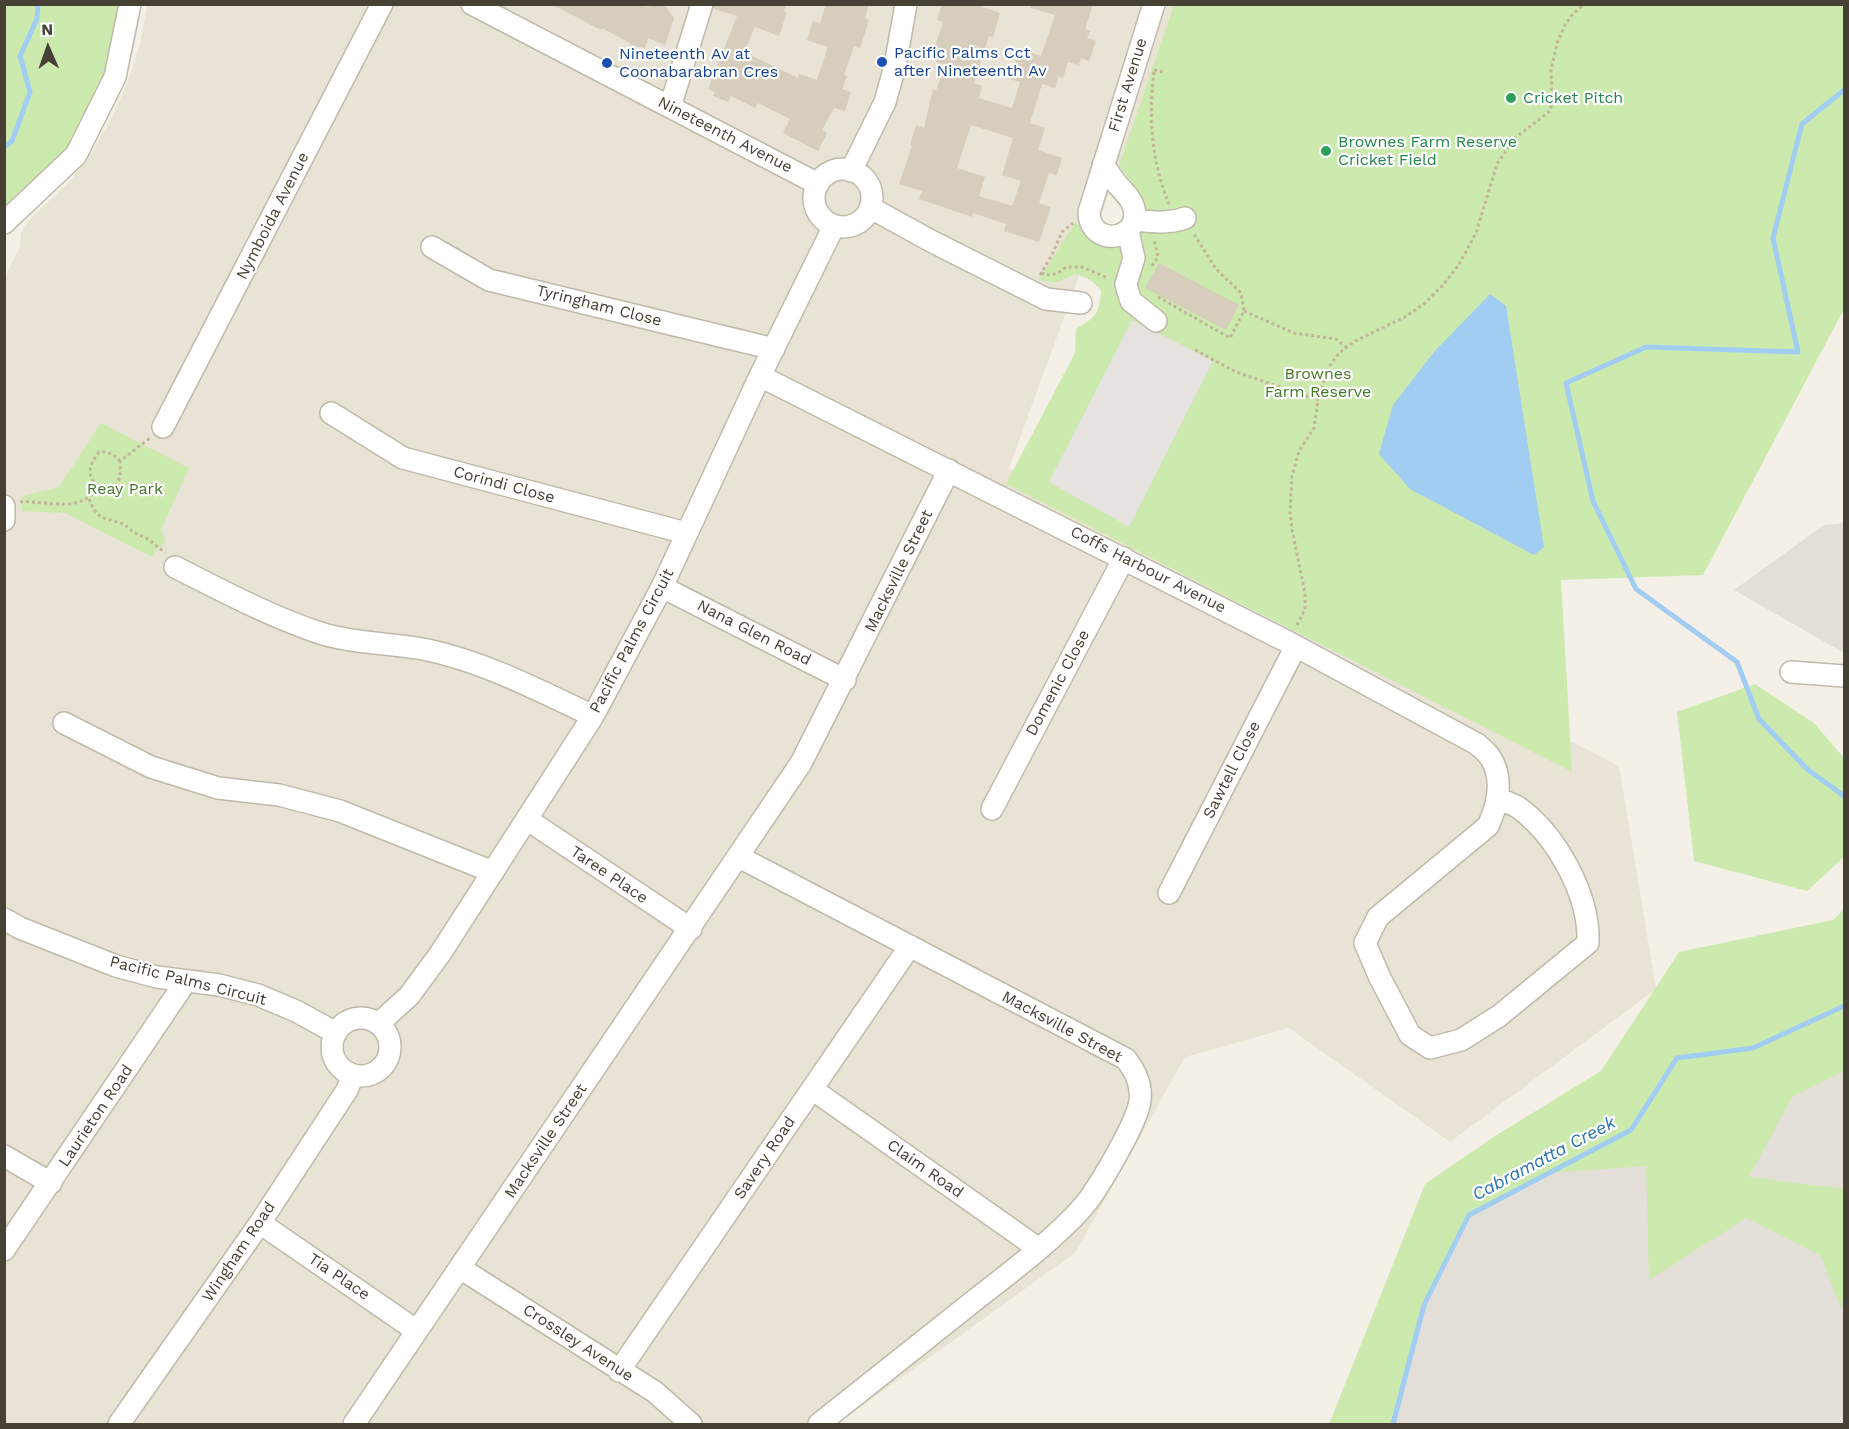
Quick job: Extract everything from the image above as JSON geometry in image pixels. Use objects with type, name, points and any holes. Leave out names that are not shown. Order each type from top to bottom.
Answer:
[{"type":"street","points":[[4,223],[76,155],[115,77],[130,4]]},
{"type":"street","name":"Nymboida Avenue","points":[[163,428],[382,4]]},
{"type":"street","name":"Nineteenth Avenue","points":[[472,4],[818,184]]},
{"type":"street","points":[[670,107],[702,4]]},
{"type":"street","points":[[851,171],[885,102],[895,66],[906,4]]},
{"type":"street","name":"First Avenue","points":[[1139,225],[1118,236],[1108,237],[1100,234],[1089,218],[1089,212],[1154,4]]},
{"type":"street","points":[[1103,165],[1132,201],[1139,225],[1134,258],[1126,284],[1131,301],[1156,321]]},
{"type":"street","points":[[840,169],[860,174],[870,187],[871,208],[864,219],[858,223],[850,226],[834,226],[820,216],[816,209],[814,193],[818,184],[832,171],[840,169]]},
{"type":"street","points":[[871,208],[1046,299],[1080,303]]},
{"type":"street","points":[[1139,225],[1181,219]]},
{"type":"street","name":"Pacific Palms Circuit","points":[[378,1024],[409,996],[440,954],[594,716],[662,587],[760,376],[834,226]]},
{"type":"street","name":"Tyringham Close","points":[[432,247],[489,280],[774,349]]},
{"type":"street","name":"Coffs Harbour Avenue","points":[[760,376],[1124,558],[1295,638],[1477,744],[1491,758],[1497,776],[1498,798],[1496,810],[1488,826],[1378,916],[1365,943],[1380,978],[1410,1035],[1430,1048],[1461,1040],[1499,1016],[1588,943],[1589,927],[1577,886],[1550,837],[1518,807],[1498,798]]},
{"type":"street","name":"Corindi Close","points":[[331,413],[403,458],[686,533]]},
{"type":"street","name":"Macksville Street","points":[[355,1424],[801,764],[949,470]]},
{"type":"street","name":"Domenic Close","points":[[992,808],[1124,558]]},
{"type":"street","points":[[175,567],[268,614],[322,634],[430,651],[475,663],[594,716]]},
{"type":"street","name":"Nana Glen Road","points":[[662,587],[845,680]]},
{"type":"street","name":"Sawtell Close","points":[[1169,893],[1295,638]]},
{"type":"street","points":[[1791,672],[1845,676]]},
{"type":"street","points":[[64,723],[151,767],[218,788],[279,795],[340,811],[493,872]]},
{"type":"street","name":"Taree Place","points":[[528,820],[691,929]]},
{"type":"street","name":"Macksville Street","points":[[740,857],[1125,1059],[1136,1072],[1140,1089],[1140,1102],[1134,1120],[1106,1174],[1083,1207],[1039,1249],[819,1425]]},
{"type":"street","name":"Pacific Palms Circuit","points":[[4,919],[116,966],[156,977],[219,985],[258,995],[296,1011],[336,1033]]},
{"type":"street","name":"Savery Road","points":[[619,1371],[910,946]]},
{"type":"street","name":"Laurieton Road","points":[[4,1250],[186,981]]},
{"type":"street","points":[[357,1018],[378,1024],[383,1028],[390,1042],[386,1062],[368,1076],[353,1075],[338,1065],[334,1058],[332,1041],[336,1033],[342,1025],[357,1018]]},
{"type":"street","name":"Wingham Road","points":[[119,1425],[260,1223],[346,1090],[353,1075]]},
{"type":"street","name":"Claim Road","points":[[812,1089],[1039,1249]]},
{"type":"street","points":[[4,1156],[51,1183]]},
{"type":"street","name":"Tia Place","points":[[260,1223],[417,1331]]},
{"type":"street","name":"Crossley Avenue","points":[[460,1268],[619,1371],[656,1392],[691,1425]]},
{"type":"path","points":[[1295,638],[1305,609],[1305,601],[1292,528],[1292,485],[1295,461],[1314,428],[1318,400],[1328,368],[1338,353],[1355,341],[1405,317],[1424,304],[1458,266],[1476,233],[1497,164],[1515,138],[1550,111],[1551,71],[1557,43],[1571,16],[1584,4]]},
{"type":"path","points":[[1150,292],[1230,338],[1244,311],[1241,293],[1216,269],[1163,189],[1152,139],[1151,96],[1155,61]]},
{"type":"path","points":[[1139,225],[1153,242],[1158,257],[1152,267]]},
{"type":"path","points":[[1041,273],[1051,276],[1066,267],[1082,267],[1110,279]]},
{"type":"path","points":[[1244,311],[1293,333],[1336,339],[1346,347]]},
{"type":"path","points":[[1196,350],[1236,372],[1318,400]]},
{"type":"path","points":[[120,461],[163,428]]},
{"type":"path","points":[[105,451],[120,461],[120,478],[117,483],[110,488],[98,486],[93,482],[91,462],[99,452],[105,451]]},
{"type":"path","points":[[8,509],[36,501],[74,503],[89,499],[98,486]]},
{"type":"path","points":[[89,499],[94,510],[101,517],[124,524],[148,539],[166,554],[175,567]]},
{"type":"shaded area","points":[[147,5],[1178,5],[1009,468],[1167,533],[1619,766],[1656,989],[1450,1142],[1289,1028],[1185,1057],[1075,1253],[837,1424],[5,1424],[5,277],[20,247],[21,233],[30,219],[72,179],[95,147],[114,113],[141,41]]},
{"type":"shaded area","points":[[1132,320],[1213,361],[1129,527],[1049,482]]},
{"type":"shaded area","points":[[1844,523],[1844,653],[1734,590],[1824,525]]},
{"type":"shaded area","points":[[1844,1006],[1844,1424],[1393,1424],[1424,1305],[1469,1215],[1550,1173]]},
{"type":"green space","points":[[5,5],[135,5],[85,140],[5,217]]},
{"type":"green space","name":"Brownes Farm Reserve","points":[[1174,5],[1844,5],[1844,309],[1703,575],[1561,580],[1572,772],[1006,484],[1075,353],[1076,329],[1088,322],[1095,314],[1100,298],[1101,290],[1089,279],[1075,274],[1055,283],[1039,280],[1076,221],[1085,234],[1100,244],[1139,236],[1147,216],[1140,194],[1119,166]]},
{"type":"green space","name":"Reay Park","points":[[101,423],[189,468],[161,530],[166,542],[155,551],[152,557],[65,513],[22,511],[22,496],[59,487]]},
{"type":"green space","points":[[1755,684],[1814,723],[1844,758],[1844,857],[1807,891],[1694,861],[1677,712]]},
{"type":"green space","points":[[1844,909],[1844,1071],[1792,1097],[1749,1177],[1844,1189],[1844,1294],[1841,1309],[1821,1256],[1746,1218],[1649,1280],[1646,1166],[1550,1173],[1469,1215],[1424,1305],[1393,1424],[1329,1424],[1425,1184],[1495,1136],[1601,1071],[1679,952],[1833,920]]},
{"type":"water","points":[[1490,294],[1506,306],[1544,547],[1534,555],[1410,489],[1379,454],[1393,405],[1434,352]]},
{"type":"building","points":[[551,4],[637,4],[647,7],[664,4],[674,18],[665,45],[648,38],[645,48],[630,45],[602,28],[601,30]]},
{"type":"building","points":[[714,4],[786,4],[784,12],[787,12],[779,36],[755,27],[744,52],[798,78],[799,74],[817,80],[828,47],[807,40],[813,21],[820,23],[826,4],[869,4],[865,18],[869,20],[860,48],[854,46],[844,75],[847,76],[842,89],[851,92],[845,111],[834,108],[822,130],[827,133],[818,151],[783,133],[790,119],[758,103],[755,108],[731,96],[728,102],[713,96],[715,92],[708,89],[737,16],[714,9]]},
{"type":"building","points":[[942,4],[974,4],[1000,13],[993,37],[989,36],[974,83],[982,86],[979,98],[1012,108],[1020,82],[1010,79],[1019,49],[1041,56],[1055,15],[1031,8],[1031,4],[1093,4],[1085,29],[1090,31],[1087,38],[1096,41],[1089,61],[1081,58],[1079,65],[1068,62],[1063,78],[1058,77],[1055,88],[1042,84],[1030,123],[1045,128],[1038,150],[1062,158],[1057,175],[1049,173],[1039,203],[1051,207],[1039,242],[1004,231],[1006,224],[973,213],[972,217],[919,199],[922,191],[899,184],[912,146],[910,145],[916,125],[924,128],[933,89],[936,91],[945,65],[936,62],[940,52],[934,50],[943,22],[937,20]],"holes":[[[971,125],[1013,138],[1002,175],[1021,181],[1012,206],[979,196],[985,177],[957,168]]]},
{"type":"building","points":[[1159,263],[1239,305],[1226,330],[1145,288]]},
{"type":"waterway","points":[[4,147],[12,141],[30,92],[20,56],[37,19],[38,4]]},
{"type":"waterway","name":"Cabramatta Creek","points":[[1844,90],[1802,124],[1773,238],[1798,352],[1646,347],[1566,383],[1593,501],[1636,589],[1737,662],[1759,719],[1807,769],[1844,796]]},
{"type":"waterway","name":"Cabramatta Creek","points":[[1393,1424],[1424,1305],[1469,1215],[1631,1130],[1677,1058],[1753,1048],[1844,1006]]},
{"type":"place","name":"Pacific Palms Cct after Nineteenth Av","points":[[882,62]]},
{"type":"place","name":"Nineteenth Av at Coonabarabran Cres","points":[[607,63]]},
{"type":"place","name":"Cricket Pitch","points":[[1511,98]]},
{"type":"place","name":"Brownes Farm Reserve Cricket Field","points":[[1326,151]]}]
